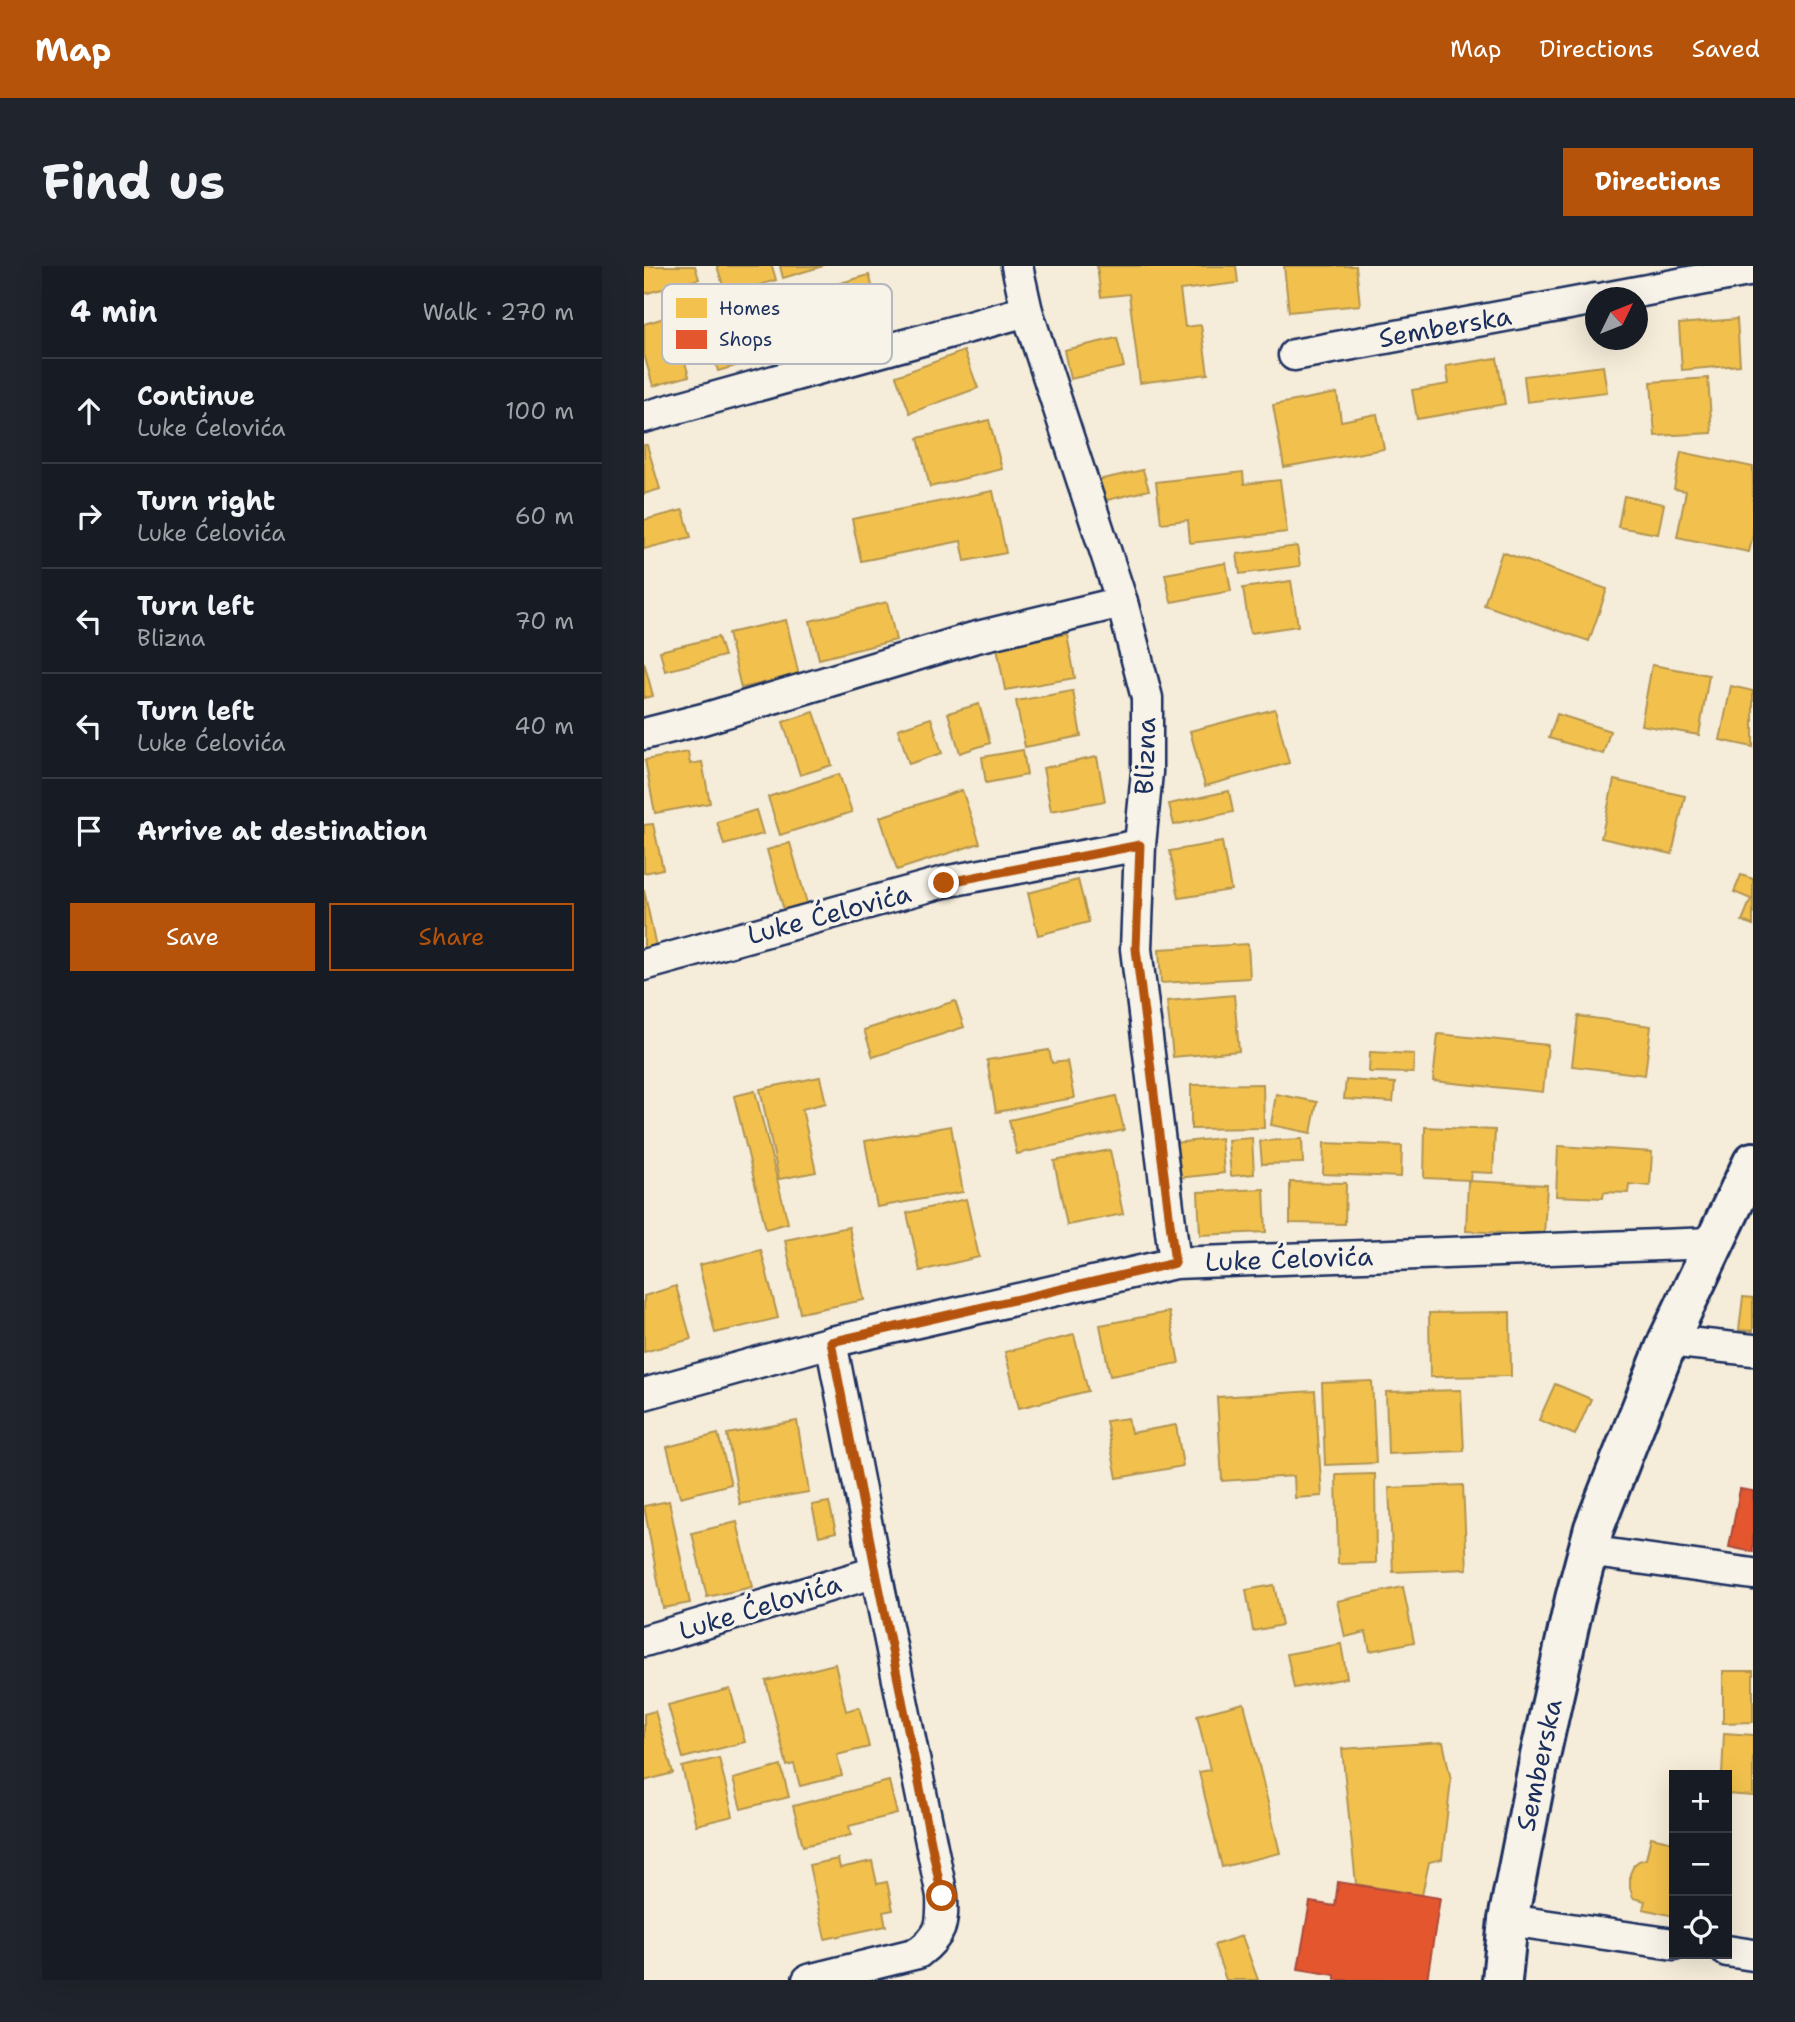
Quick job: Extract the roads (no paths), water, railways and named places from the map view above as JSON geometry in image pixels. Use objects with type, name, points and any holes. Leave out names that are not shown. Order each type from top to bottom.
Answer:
[{"type":"main road","name":"Semberska","points":[[1502,1980],[1508,1920],[1540,1756],[1594,1528],[1668,1341],[1753,1162]]},
{"type":"street","name":"Blizna","points":[[1017,266],[1027,311],[1122,603],[1147,698],[1147,772],[1140,845],[1136,949],[1175,1263]]},
{"type":"street","points":[[1648,290],[1753,270]]},
{"type":"street","name":"Semberska","points":[[1294,355],[1585,301]]},
{"type":"street","points":[[892,348],[1027,311]]},
{"type":"street","points":[[644,417],[836,364]]},
{"type":"street","points":[[644,734],[704,719],[973,638],[1122,603]]},
{"type":"street","name":"Luke Ćelovića","points":[[644,965],[944,883],[1140,845]]},
{"type":"street","name":"Luke Ćelovića","points":[[644,1394],[831,1342],[1175,1263],[1713,1243]]},
{"type":"street","points":[[1668,1341],[1753,1350]]},
{"type":"street","name":"Luke Ćelovića","points":[[808,1980],[918,1953],[932,1942],[942,1920],[942,1896],[831,1342]]},
{"type":"street","points":[[1587,1551],[1753,1574]]},
{"type":"street","name":"Luke Ćelovića","points":[[644,1642],[876,1572]]},
{"type":"street","points":[[1508,1920],[1669,1943]]},
{"type":"street","points":[[1732,1952],[1753,1955]]}]
